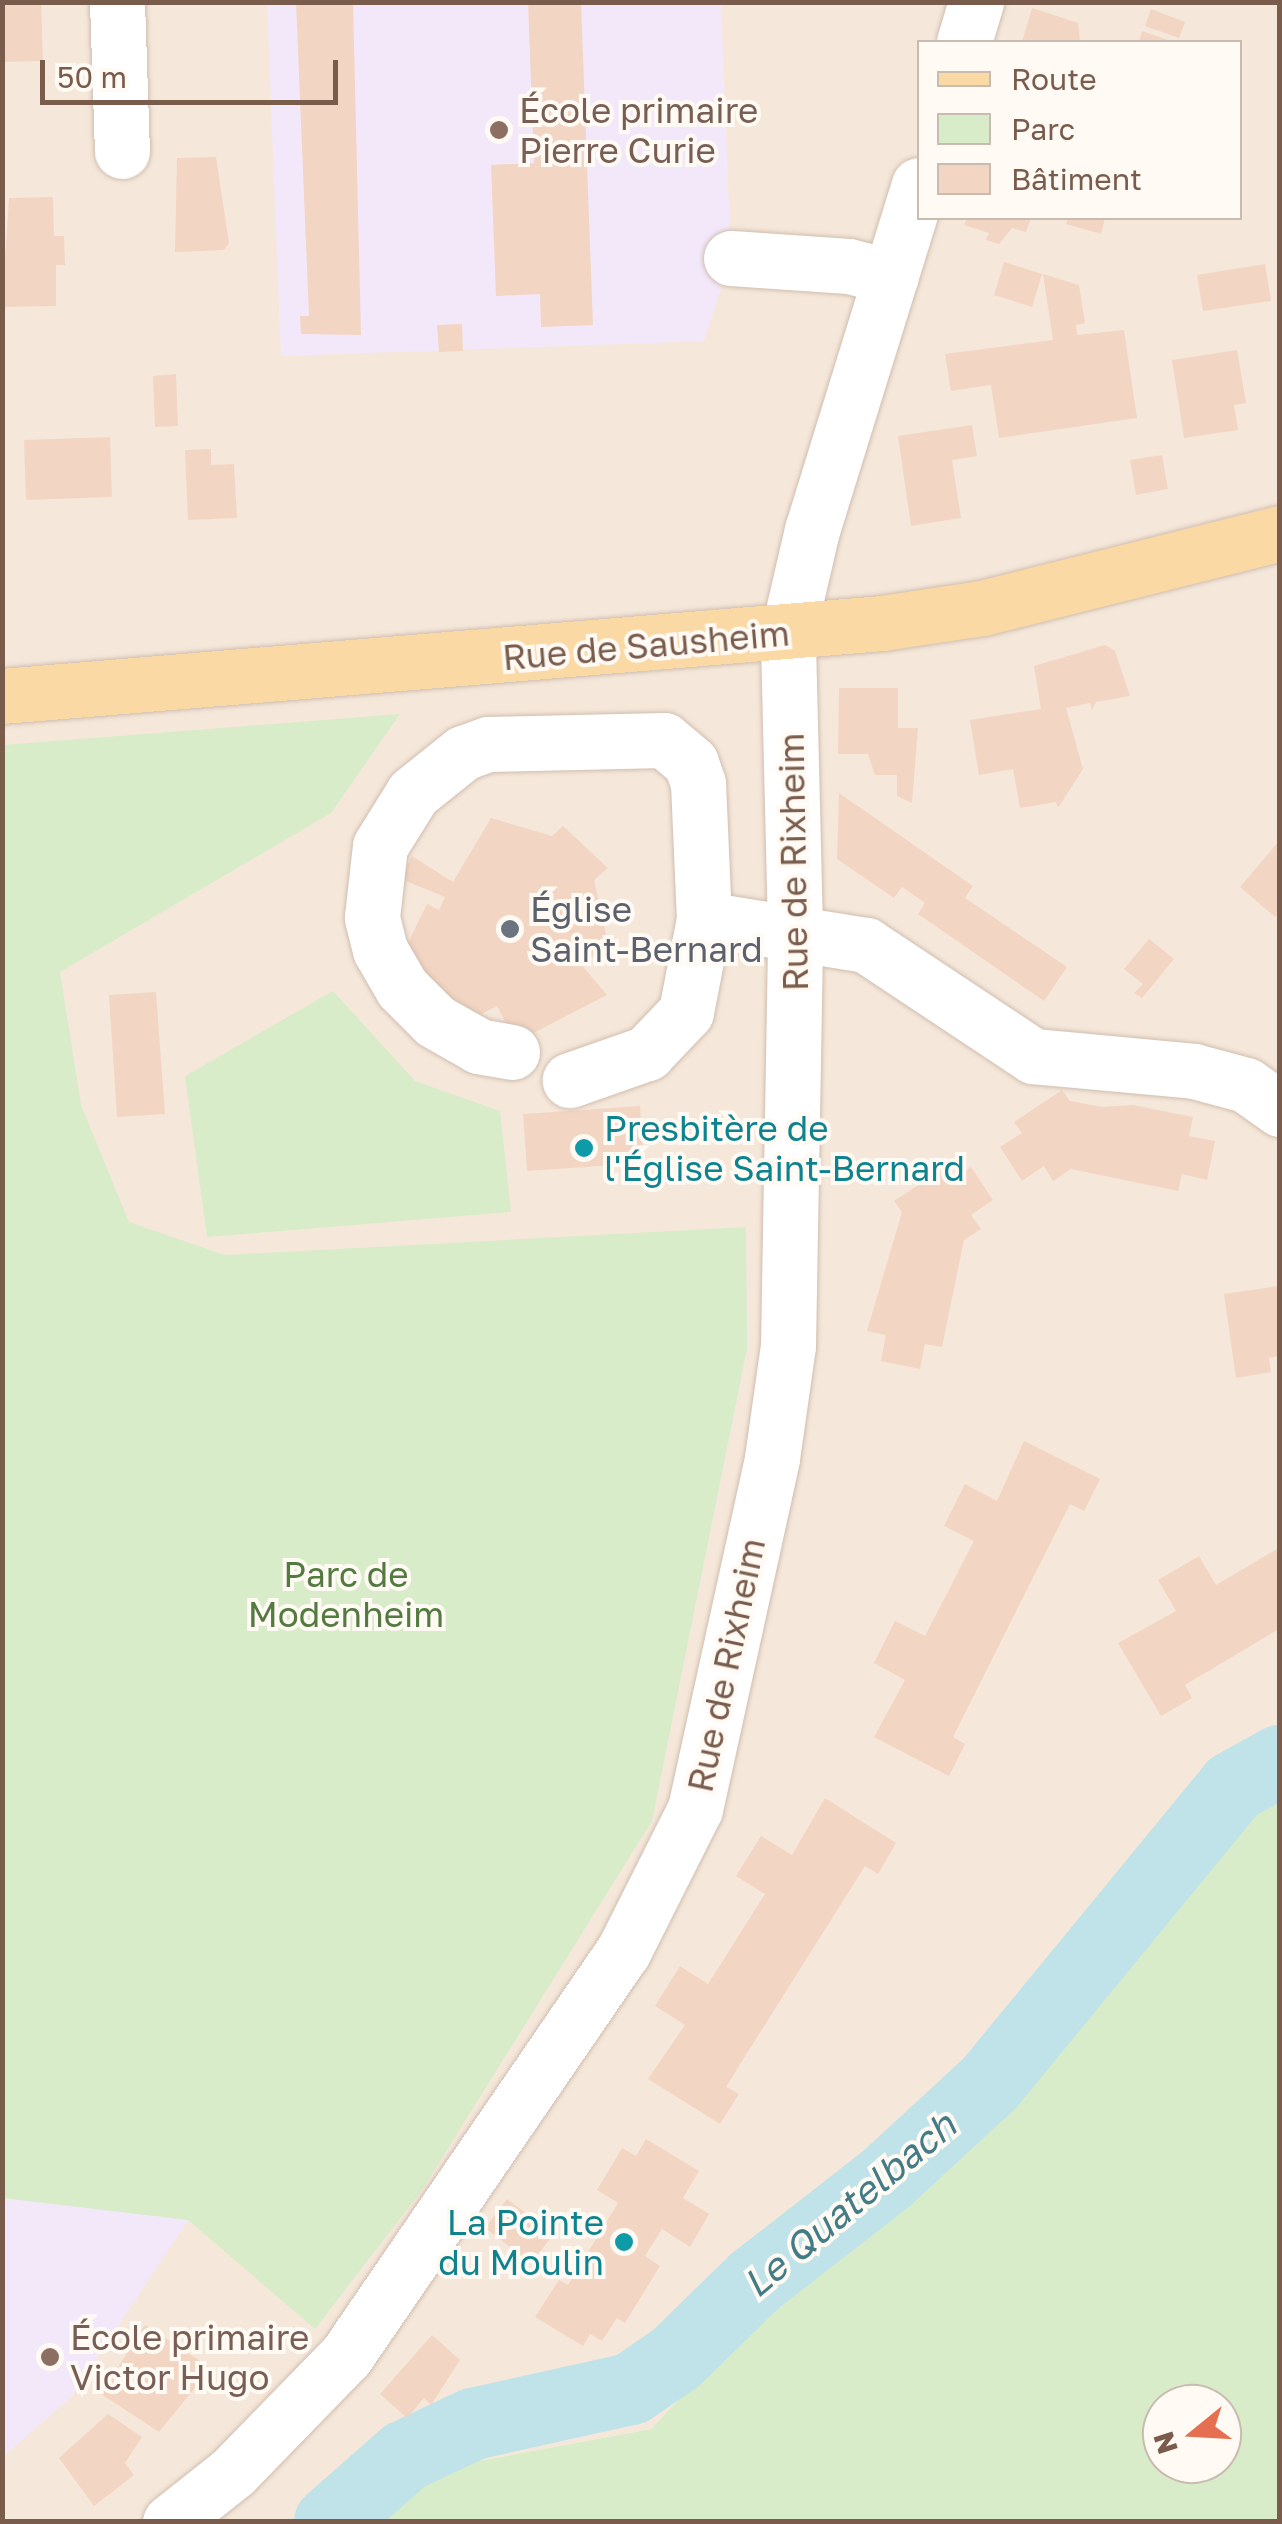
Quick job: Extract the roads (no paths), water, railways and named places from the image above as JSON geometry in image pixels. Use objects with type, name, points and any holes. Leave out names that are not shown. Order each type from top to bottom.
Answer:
[{"type":"main road","name":"Rue de Sausheim","points":[[2,696],[788,633],[982,608],[1280,533]]},
{"type":"street","points":[[118,2],[122,151]]},
{"type":"street","points":[[965,40],[976,2]]},
{"type":"street","name":"Rue de Rixheim","points":[[170,2522],[233,2472],[346,2356],[622,1952],[695,1808],[772,1458],[788,1346],[796,929],[788,633],[917,195]]},
{"type":"street","points":[[731,258],[849,266],[891,277]]},
{"type":"street","points":[[512,1052],[479,1046],[435,1021],[402,988],[380,950],[372,917],[380,846],[436,772],[488,744],[648,736],[664,740],[691,764],[698,783],[704,919],[686,1012],[648,1053],[570,1080]]},
{"type":"street","points":[[704,919],[796,929],[866,945],[1033,1056],[1194,1071],[1246,1086],[1280,1109]]},
{"type":"waterway","name":"Le Quatelbach","points":[[330,2522],[405,2456],[473,2424],[631,2389],[676,2358],[755,2281],[886,2179],[990,2083],[1233,1787],[1280,1761]]},
{"type":"place","name":"École primaire Pierre Curie","points":[[499,130]]},
{"type":"place","name":"Église Saint-Bernard","points":[[510,929]]},
{"type":"place","name":"Presbitère de l'Église Saint-Bernard","points":[[584,1148]]},
{"type":"place","name":"La Pointe du Moulin","points":[[624,2242]]},
{"type":"place","name":"École primaire Victor Hugo","points":[[50,2357]]},
{"type":"park label","name":"Parc de Modenheim","points":[[346,1594]]}]
